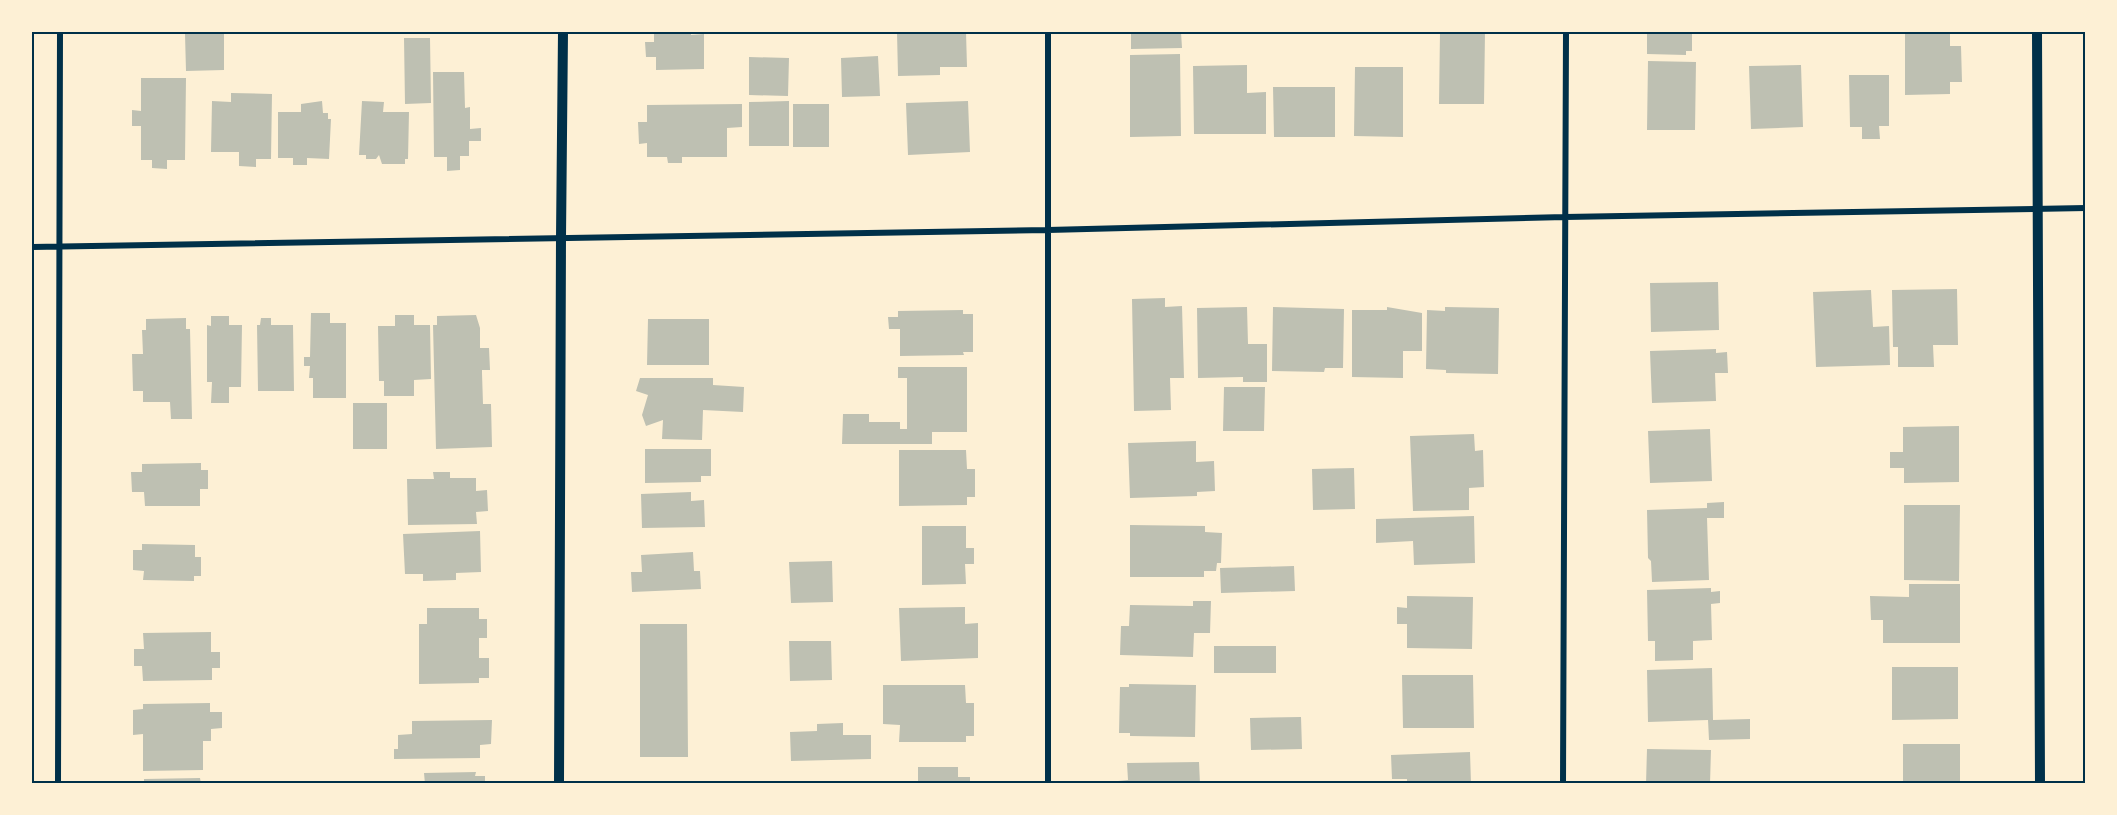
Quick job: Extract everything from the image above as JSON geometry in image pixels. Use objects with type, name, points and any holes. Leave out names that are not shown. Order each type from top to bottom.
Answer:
[{"type":"street","points":[[58,783],[60,32]]},
{"type":"street","points":[[559,783],[563,32]]},
{"type":"street","points":[[1048,32],[1048,783]]},
{"type":"street","points":[[1563,783],[1566,32]]},
{"type":"street","points":[[2037,32],[2040,783]]},
{"type":"street","points":[[32,247],[1048,230],[1565,217],[2038,207],[2085,208]]},
{"type":"building","points":[[654,32],[704,34],[704,69],[656,70],[656,57],[646,57],[645,42],[654,42]]},
{"type":"building","points":[[897,32],[966,32],[967,67],[940,67],[940,75],[898,76]]},
{"type":"building","points":[[1131,32],[1181,32],[1182,48],[1131,49]]},
{"type":"building","points":[[1440,32],[1485,32],[1484,104],[1439,104]]},
{"type":"building","points":[[1647,32],[1692,32],[1692,51],[1686,51],[1686,55],[1647,54]]},
{"type":"building","points":[[1905,32],[1950,32],[1950,46],[1961,46],[1962,82],[1950,82],[1950,94],[1905,95]]},
{"type":"building","points":[[185,34],[224,34],[224,70],[186,71]]},
{"type":"building","points":[[404,38],[430,38],[431,103],[405,104]]},
{"type":"building","points":[[1180,54],[1181,136],[1130,137],[1130,55]]},
{"type":"building","points":[[878,56],[880,96],[842,97],[841,58]]},
{"type":"building","points":[[749,57],[789,58],[788,96],[749,95]]},
{"type":"building","points":[[1648,61],[1696,62],[1695,130],[1647,130]]},
{"type":"building","points":[[1247,65],[1247,93],[1266,92],[1266,134],[1194,134],[1193,66]]},
{"type":"building","points":[[1801,65],[1803,127],[1751,129],[1749,66]]},
{"type":"building","points":[[1355,67],[1403,67],[1403,137],[1354,136]]},
{"type":"building","points":[[433,72],[464,72],[465,108],[470,107],[470,129],[481,128],[481,141],[469,141],[469,156],[460,156],[460,170],[447,171],[447,157],[434,157]]},
{"type":"building","points":[[1849,75],[1889,75],[1889,126],[1879,126],[1880,139],[1862,139],[1862,127],[1850,127]]},
{"type":"building","points":[[141,78],[186,78],[185,160],[167,160],[167,169],[152,168],[152,160],[141,160],[141,126],[132,126],[132,110],[141,111]]},
{"type":"building","points":[[1273,87],[1335,87],[1335,137],[1274,137]]},
{"type":"building","points":[[231,93],[272,94],[271,159],[256,159],[256,167],[239,166],[239,152],[211,152],[212,101],[231,102]]},
{"type":"building","points":[[322,101],[323,113],[328,113],[328,119],[331,119],[329,159],[307,158],[307,165],[293,165],[293,158],[278,158],[278,112],[301,112],[301,104]]},
{"type":"building","points":[[362,101],[384,102],[383,112],[409,112],[408,159],[405,159],[405,164],[382,164],[379,155],[376,159],[366,159],[366,155],[359,155]]},
{"type":"building","points":[[789,101],[789,146],[749,146],[749,102]]},
{"type":"building","points":[[968,101],[970,152],[908,155],[906,103]]},
{"type":"building","points":[[742,104],[742,127],[727,128],[727,157],[682,157],[682,163],[668,163],[667,157],[647,157],[647,143],[639,144],[638,122],[647,122],[647,105]]},
{"type":"building","points":[[793,104],[829,104],[829,147],[793,147]]},
{"type":"building","points":[[1718,282],[1719,330],[1651,332],[1650,283]]},
{"type":"building","points":[[1957,289],[1958,345],[1933,345],[1934,367],[1898,367],[1898,347],[1893,347],[1892,290]]},
{"type":"building","points":[[1871,290],[1873,327],[1889,326],[1890,365],[1816,367],[1813,292]]},
{"type":"building","points":[[1165,298],[1165,307],[1182,306],[1184,378],[1170,378],[1171,410],[1134,411],[1132,299]]},
{"type":"building","points":[[1247,307],[1248,344],[1267,344],[1267,382],[1243,382],[1243,377],[1198,378],[1197,308]]},
{"type":"building","points":[[1273,307],[1344,309],[1343,368],[1325,368],[1324,372],[1272,371]]},
{"type":"building","points":[[1387,307],[1422,313],[1422,351],[1403,351],[1403,378],[1352,377],[1352,310],[1387,310]]},
{"type":"building","points":[[1445,307],[1499,308],[1498,374],[1446,373],[1446,370],[1426,369],[1427,310],[1445,311]]},
{"type":"building","points":[[963,310],[963,314],[973,314],[973,352],[963,352],[964,355],[900,356],[900,329],[889,329],[888,317],[898,317],[898,311]]},
{"type":"building","points":[[311,313],[330,313],[330,323],[346,323],[346,398],[313,398],[313,378],[309,378],[310,366],[304,366],[304,357],[310,357]]},
{"type":"building","points":[[395,315],[414,315],[414,325],[430,325],[431,379],[414,380],[414,396],[384,396],[384,381],[379,381],[378,326],[395,326]]},
{"type":"building","points":[[476,315],[480,328],[480,348],[489,348],[490,370],[482,370],[482,373],[483,404],[491,404],[492,447],[436,449],[433,325],[437,325],[437,316]]},
{"type":"building","points":[[211,316],[229,316],[229,325],[242,325],[241,387],[229,387],[229,403],[211,403],[212,382],[207,382],[207,325],[211,326]]},
{"type":"building","points":[[186,318],[186,329],[190,329],[192,419],[171,419],[170,402],[143,402],[143,391],[133,391],[132,354],[143,354],[142,330],[146,330],[146,319]]},
{"type":"building","points":[[261,318],[271,318],[271,325],[293,325],[294,391],[258,391],[257,325],[260,325]]},
{"type":"building","points":[[648,319],[709,319],[709,365],[647,365]]},
{"type":"building","points":[[1716,349],[1716,353],[1727,352],[1728,373],[1715,373],[1716,401],[1652,403],[1650,351]]},
{"type":"building","points":[[898,367],[967,367],[967,432],[932,432],[932,444],[842,444],[843,414],[869,414],[869,422],[900,422],[900,429],[907,429],[907,378],[898,378]]},
{"type":"building","points":[[640,378],[713,378],[713,385],[744,387],[743,412],[703,410],[702,440],[662,439],[663,420],[646,426],[642,415],[648,395],[636,391]]},
{"type":"building","points":[[1224,387],[1265,387],[1264,431],[1223,431]]},
{"type":"building","points":[[353,403],[387,403],[387,449],[353,449]]},
{"type":"building","points":[[1959,426],[1959,482],[1904,483],[1904,468],[1890,468],[1890,452],[1903,452],[1903,427]]},
{"type":"building","points":[[1710,429],[1712,481],[1650,483],[1648,431]]},
{"type":"building","points":[[1474,434],[1475,451],[1483,450],[1484,487],[1469,488],[1469,510],[1413,511],[1410,436]]},
{"type":"building","points":[[1196,441],[1196,462],[1214,461],[1215,491],[1197,492],[1197,496],[1130,498],[1128,443]]},
{"type":"building","points":[[645,449],[711,449],[711,476],[701,476],[701,482],[645,483]]},
{"type":"building","points":[[899,450],[966,450],[967,469],[975,469],[975,497],[967,497],[967,505],[899,506]]},
{"type":"building","points":[[201,463],[201,470],[208,470],[208,489],[200,489],[200,506],[145,506],[144,492],[132,492],[131,472],[142,472],[142,464]]},
{"type":"building","points":[[1354,468],[1355,509],[1313,510],[1312,469]]},
{"type":"building","points":[[433,472],[450,472],[450,478],[476,478],[476,491],[487,490],[488,511],[476,512],[477,524],[408,525],[407,479],[434,479]]},
{"type":"building","points":[[691,492],[691,501],[704,500],[705,527],[642,528],[641,494]]},
{"type":"building","points":[[1724,502],[1724,518],[1707,518],[1709,580],[1652,582],[1651,561],[1648,558],[1647,510],[1707,508],[1707,503]]},
{"type":"building","points":[[1904,505],[1960,505],[1959,581],[1904,580]]},
{"type":"building","points":[[1474,516],[1475,563],[1414,565],[1413,541],[1376,543],[1376,519]]},
{"type":"building","points":[[1130,525],[1205,526],[1205,532],[1222,533],[1221,563],[1217,563],[1216,571],[1204,571],[1204,577],[1130,577]]},
{"type":"building","points":[[922,526],[966,526],[966,548],[974,548],[974,564],[965,564],[966,584],[922,585]]},
{"type":"building","points":[[480,531],[481,572],[456,573],[456,580],[423,581],[423,574],[405,574],[403,534]]},
{"type":"building","points":[[142,544],[195,545],[195,557],[201,557],[201,576],[194,576],[194,581],[143,580],[144,571],[133,570],[133,550],[142,550]]},
{"type":"building","points":[[693,552],[694,571],[700,571],[701,589],[632,592],[631,572],[642,572],[641,555]]},
{"type":"building","points":[[832,561],[833,602],[791,603],[789,562]]},
{"type":"building","points":[[1294,566],[1295,591],[1221,593],[1220,568]]},
{"type":"building","points":[[1909,584],[1960,584],[1960,643],[1883,643],[1883,620],[1871,620],[1870,596],[1909,597]]},
{"type":"building","points":[[1711,588],[1711,592],[1720,591],[1720,603],[1711,604],[1712,640],[1693,641],[1693,660],[1655,661],[1655,641],[1648,641],[1647,590]]},
{"type":"building","points":[[1407,596],[1473,597],[1472,649],[1407,648],[1407,624],[1397,624],[1397,607],[1407,608]]},
{"type":"building","points":[[1193,601],[1211,601],[1210,633],[1194,633],[1193,657],[1120,655],[1121,626],[1129,626],[1130,605],[1193,606]]},
{"type":"building","points":[[965,607],[965,624],[978,623],[978,658],[901,661],[899,608]]},
{"type":"building","points":[[427,608],[479,608],[479,619],[487,619],[487,638],[479,638],[479,658],[489,658],[489,678],[479,678],[479,683],[419,684],[419,624],[427,624]]},
{"type":"building","points":[[640,624],[687,624],[688,757],[640,757]]},
{"type":"building","points":[[211,632],[211,652],[220,652],[220,668],[212,668],[212,680],[143,681],[142,666],[134,666],[134,649],[144,649],[143,633]]},
{"type":"building","points":[[789,641],[831,641],[832,680],[790,681]]},
{"type":"building","points":[[1214,646],[1276,646],[1276,673],[1214,673]]},
{"type":"building","points":[[1892,667],[1958,667],[1958,719],[1892,720]]},
{"type":"building","points":[[1712,668],[1713,720],[1750,719],[1750,739],[1709,740],[1708,720],[1648,722],[1647,670]]},
{"type":"building","points":[[1402,675],[1473,675],[1474,728],[1403,728]]},
{"type":"building","points":[[1129,684],[1196,685],[1195,737],[1130,736],[1130,733],[1119,733],[1120,687],[1129,687]]},
{"type":"building","points":[[883,685],[965,685],[966,703],[974,703],[974,736],[966,736],[966,742],[899,742],[900,725],[883,724]]},
{"type":"building","points":[[210,703],[210,712],[222,712],[222,728],[211,729],[211,741],[203,741],[203,770],[143,771],[143,734],[133,735],[133,710],[143,709],[143,704]]},
{"type":"building","points":[[1301,717],[1302,749],[1251,750],[1250,718]]},
{"type":"building","points":[[492,720],[491,744],[480,745],[480,758],[394,759],[394,749],[398,749],[398,735],[412,734],[412,721]]},
{"type":"building","points":[[843,723],[843,735],[871,735],[871,759],[791,761],[790,732],[817,731],[817,724]]},
{"type":"building","points":[[1903,744],[1960,744],[1960,784],[1903,784]]},
{"type":"building","points":[[1647,749],[1711,750],[1710,784],[1646,784]]},
{"type":"building","points":[[1470,752],[1471,784],[1407,784],[1407,779],[1392,779],[1391,755]]},
{"type":"building","points":[[1199,762],[1200,784],[1118,784],[1118,781],[1128,780],[1127,763]]},
{"type":"building","points":[[918,767],[958,767],[958,777],[970,777],[970,784],[918,784]]},
{"type":"building","points":[[476,772],[475,776],[485,776],[485,784],[425,784],[424,773]]},
{"type":"building","points":[[200,778],[201,784],[144,784],[144,779]]}]
